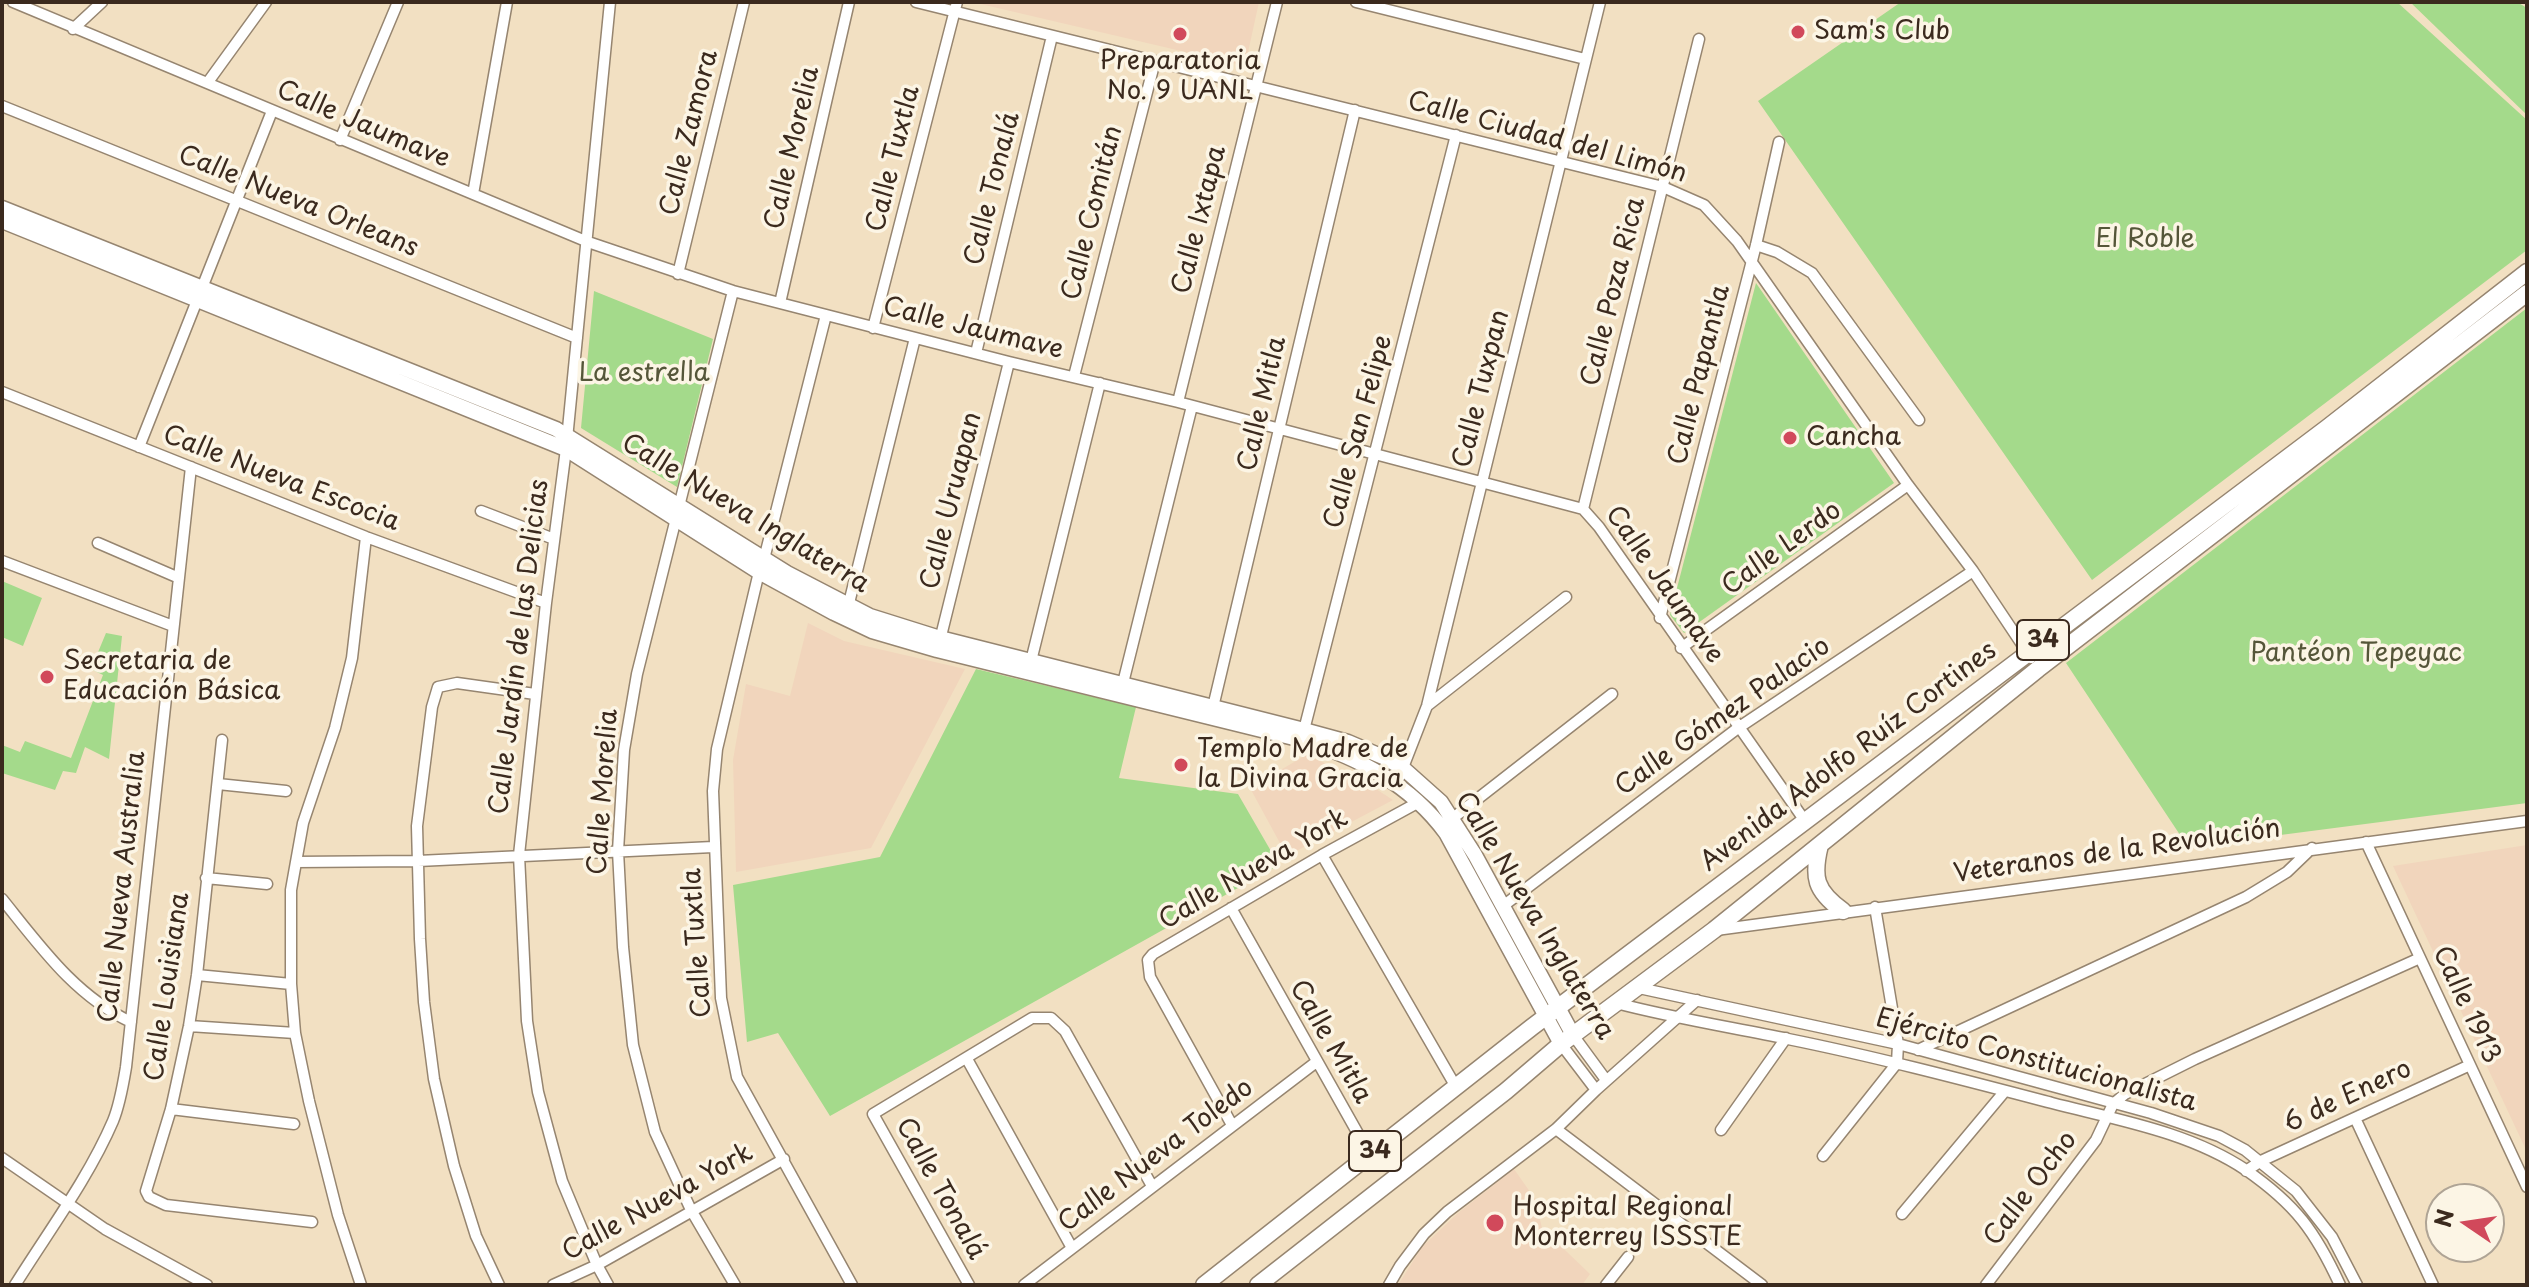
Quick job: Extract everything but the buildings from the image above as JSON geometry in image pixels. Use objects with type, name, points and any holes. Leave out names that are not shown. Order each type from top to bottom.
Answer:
[{"type":"main road","name":"Avenida Adolfo Ruíz Cortines","points":[[1204,1285],[1552,1012],[2305,444],[2527,272]]},
{"type":"main road","name":"Avenida Adolfo Ruíz Cortines","points":[[1258,1285],[1567,1040],[1714,930],[2038,669],[2527,293]]},
{"type":"main road","points":[[1820,845],[1816,880],[1825,896],[1843,911]]},
{"type":"street","name":"Calle Jaumave","points":[[13,2],[588,242],[678,274],[873,328],[1178,402],[1583,509],[1599,527],[1805,821]]},
{"type":"street","points":[[73,29],[102,2]]},
{"type":"street","points":[[208,82],[266,2]]},
{"type":"street","points":[[340,140],[398,2]]},
{"type":"street","points":[[473,194],[507,2]]},
{"type":"street","name":"Calle Jardín de las Delicias","points":[[608,1285],[562,1181],[538,1092],[527,1021],[519,855],[535,694],[567,441],[610,2]]},
{"type":"street","name":"Calle Zamora","points":[[678,274],[744,2]]},
{"type":"street","name":"Calle Morelia","points":[[780,303],[849,2]]},
{"type":"street","name":"Calle Ciudad del Limón","points":[[916,2],[956,7],[1052,36],[1663,187],[1704,205],[1752,260],[1908,485],[1973,571],[2038,669]]},
{"type":"street","name":"Calle Ixtapa","points":[[1178,402],[1277,2]]},
{"type":"street","points":[[1356,2],[1585,59]]},
{"type":"street","name":"Calle Tuxpan","points":[[1397,783],[1427,706],[1600,2]]},
{"type":"street","name":"Calle Tuxtla","points":[[873,328],[956,7]]},
{"type":"street","name":"Calle Tonalá","points":[[976,353],[1052,36]]},
{"type":"street","name":"Calle Poza Rica","points":[[1583,509],[1699,39]]},
{"type":"street","name":"Calle Comitán","points":[[1074,376],[1155,61]]},
{"type":"street","name":"Calle Nueva Orleans","points":[[2,106],[577,338]]},
{"type":"street","name":"Calle Mitla","points":[[1213,707],[1355,110]]},
{"type":"street","points":[[139,447],[272,111]]},
{"type":"street","name":"Calle San Felipe","points":[[1303,735],[1456,135]]},
{"type":"street","name":"Calle Papantla","points":[[1660,618],[1756,245],[1779,142]]},
{"type":"street","name":"Calle Nueva Inglaterra","points":[[2,208],[200,295]]},
{"type":"street","name":"Calle Nueva Inglaterra","points":[[2,221],[200,295],[567,441],[859,625],[1364,748],[1404,769],[1453,818],[1503,906],[1552,1012]]},
{"type":"street","points":[[1756,245],[1777,252],[1812,273],[1919,420]]},
{"type":"street","name":"Calle Morelia","points":[[733,291],[630,713],[624,750],[618,851],[623,947],[633,1045],[655,1132],[691,1210],[735,1285]]},
{"type":"street","name":"Calle Tuxtla","points":[[826,315],[717,749],[713,847],[721,998],[737,1077],[852,1285]]},
{"type":"street","points":[[848,607],[915,338]]},
{"type":"street","name":"Calle Uruapan","points":[[939,644],[1009,362]]},
{"type":"street","points":[[1031,661],[1100,383]]},
{"type":"street","name":"Calle Nueva Escocia","points":[[2,392],[366,537],[546,603]]},
{"type":"street","points":[[1122,690],[1192,406]]},
{"type":"street","name":"Calle Nueva Australia","points":[[15,1285],[94,1160],[114,1119],[126,1067],[191,467]]},
{"type":"street","name":"Calle Lerdo","points":[[1681,648],[1908,485]]},
{"type":"street","points":[[481,511],[554,539]]},
{"type":"street","points":[[361,1285],[334,1200],[295,1033],[291,984],[291,890],[303,823],[335,728],[352,658],[366,537]]},
{"type":"street","points":[[98,543],[179,578]]},
{"type":"street","points":[[2,561],[173,626]]},
{"type":"street","name":"Calle Nueva Inglaterra","points":[[761,565],[848,607],[939,644],[1031,661],[1122,690],[1213,707],[1303,735],[1397,783],[1437,821],[1456,848],[1596,1090]]},
{"type":"street","name":"Calle Gómez Palacio","points":[[1503,906],[1738,728],[1973,571]]},
{"type":"street","points":[[1427,706],[1566,597]]},
{"type":"street","points":[[499,1285],[476,1236],[454,1166],[434,1079],[420,939],[417,826],[432,707],[438,687],[457,683],[535,694]]},
{"type":"street","points":[[1453,818],[1612,694]]},
{"type":"street","name":"Calle Louisiana","points":[[222,740],[189,1026],[171,1109],[147,1185],[147,1194],[156,1202],[166,1205],[312,1222]]},
{"type":"street","points":[[218,784],[286,791]]},
{"type":"street","name":"Calle Nueva York","points":[[1232,1125],[1150,977],[1148,960],[1153,954],[1231,908],[1419,802]]},
{"type":"street","name":"Veteranos de la Revolución","points":[[1714,930],[2527,821]]},
{"type":"street","name":"Calle 1913","points":[[2366,842],[2527,1187]]},
{"type":"street","points":[[296,862],[418,861],[713,847]]},
{"type":"street","points":[[1918,1050],[2246,897],[2287,872],[2312,848]]},
{"type":"street","points":[[1322,855],[1456,1087]]},
{"type":"street","points":[[206,878],[267,884]]},
{"type":"street","points":[[2,899],[62,974],[91,998],[131,1022]]},
{"type":"street","points":[[1823,1156],[1897,1063],[1898,1044],[1875,907]]},
{"type":"street","name":"Calle Mitla","points":[[1231,908],[1315,1063],[1370,1155]]},
{"type":"street","points":[[2113,1104],[2142,1085],[2195,1059],[2420,958]]},
{"type":"street","points":[[197,975],[291,984]]},
{"type":"street","name":"Ejército Constitucionalista","points":[[1639,988],[1898,1044],[2185,1123],[2219,1136],[2261,1161],[2296,1191],[2332,1237],[2357,1285]]},
{"type":"street","points":[[1389,1285],[1408,1255],[1436,1222],[1556,1129],[1606,1080],[1697,1000]]},
{"type":"street","name":"Ejército Constitucionalista","points":[[1616,1003],[1677,1019],[1786,1038],[1897,1063],[2153,1129],[2201,1146],[2246,1171],[2296,1211],[2309,1226],[2340,1285]]},
{"type":"street","points":[[1072,1248],[967,1059],[1032,1018],[1051,1018],[1065,1031],[1152,1186]]},
{"type":"street","points":[[189,1026],[295,1033]]},
{"type":"street","points":[[1721,1130],[1786,1038]]},
{"type":"street","name":"Calle Nueva Inglaterra","points":[[1567,1040],[1606,1080]]},
{"type":"street","name":"Calle Tonalá","points":[[967,1059],[873,1114],[969,1285]]},
{"type":"street","name":"Calle Nueva Toledo","points":[[1024,1285],[1315,1063]]},
{"type":"street","name":"6 de Enero","points":[[2246,1171],[2261,1161],[2470,1065]]},
{"type":"street","points":[[1902,1214],[2005,1091]]},
{"type":"street","name":"Calle Ocho","points":[[1986,1285],[2096,1140],[2113,1104]]},
{"type":"street","points":[[171,1109],[294,1124]]},
{"type":"street","points":[[2355,1118],[2433,1285]]},
{"type":"street","points":[[1556,1129],[1762,1285]]},
{"type":"street","points":[[2,1158],[105,1229],[207,1285]]},
{"type":"street","name":"Calle Nueva York","points":[[553,1285],[597,1265],[784,1159]]},
{"type":"street","points":[[1606,1285],[1628,1257]]},
{"type":"shaded area","name":"Preparatoria No. 9 UANL","points":[[972,2],[1259,2],[1245,66]]},
{"type":"shaded area","points":[[808,623],[844,641],[965,669],[871,848],[736,872],[733,760],[746,684],[790,696]]},
{"type":"shaded area","points":[[1306,755],[1359,778],[1393,800],[1287,856],[1250,788]]},
{"type":"shaded area","points":[[2527,845],[2527,1152],[2393,866]]},
{"type":"shaded area","name":"Hospital Regional Monterrey ISSSTE","points":[[1514,1169],[1535,1199],[1542,1228],[1590,1274],[1582,1285],[1398,1285],[1422,1247],[1458,1213]]},
{"type":"green space","name":"El Roble","points":[[1901,2],[2397,2],[2527,120],[2527,250],[2092,580],[1758,101]]},
{"type":"green space","points":[[2410,2],[2517,2],[2527,8],[2527,115]]},
{"type":"green space","points":[[1756,283],[1894,483],[1684,633],[1670,615]]},
{"type":"green space","name":"La estrella","points":[[594,291],[713,339],[677,487],[581,428]]},
{"type":"green space","name":"Pantéon Tepeyac","points":[[2527,308],[2527,803],[2188,847],[2066,663]]},
{"type":"green space","points":[[2,581],[42,598],[23,646],[2,637]]},
{"type":"green space","points":[[106,633],[122,636],[109,759],[85,747],[76,773],[63,771],[55,790],[2,773],[2,745],[20,752],[25,741],[71,758],[103,675],[91,669]]},
{"type":"green space","points":[[976,669],[1136,707],[1119,778],[1238,794],[1279,865],[830,1116],[778,1033],[747,1042],[733,885],[880,857]]},
{"type":"place","name":"Sam's Club","points":[[1798,32]]},
{"type":"place","name":"Preparatoria No. 9 UANL","points":[[1180,34]]},
{"type":"place","name":"Cancha","points":[[1790,438]]},
{"type":"place","name":"Secretaria de Educación Básica","points":[[47,677]]},
{"type":"place","name":"Templo Madre de la Divina Gracia","points":[[1181,765]]},
{"type":"place","name":"Hospital Regional Monterrey ISSSTE","points":[[1495,1223]]}]
